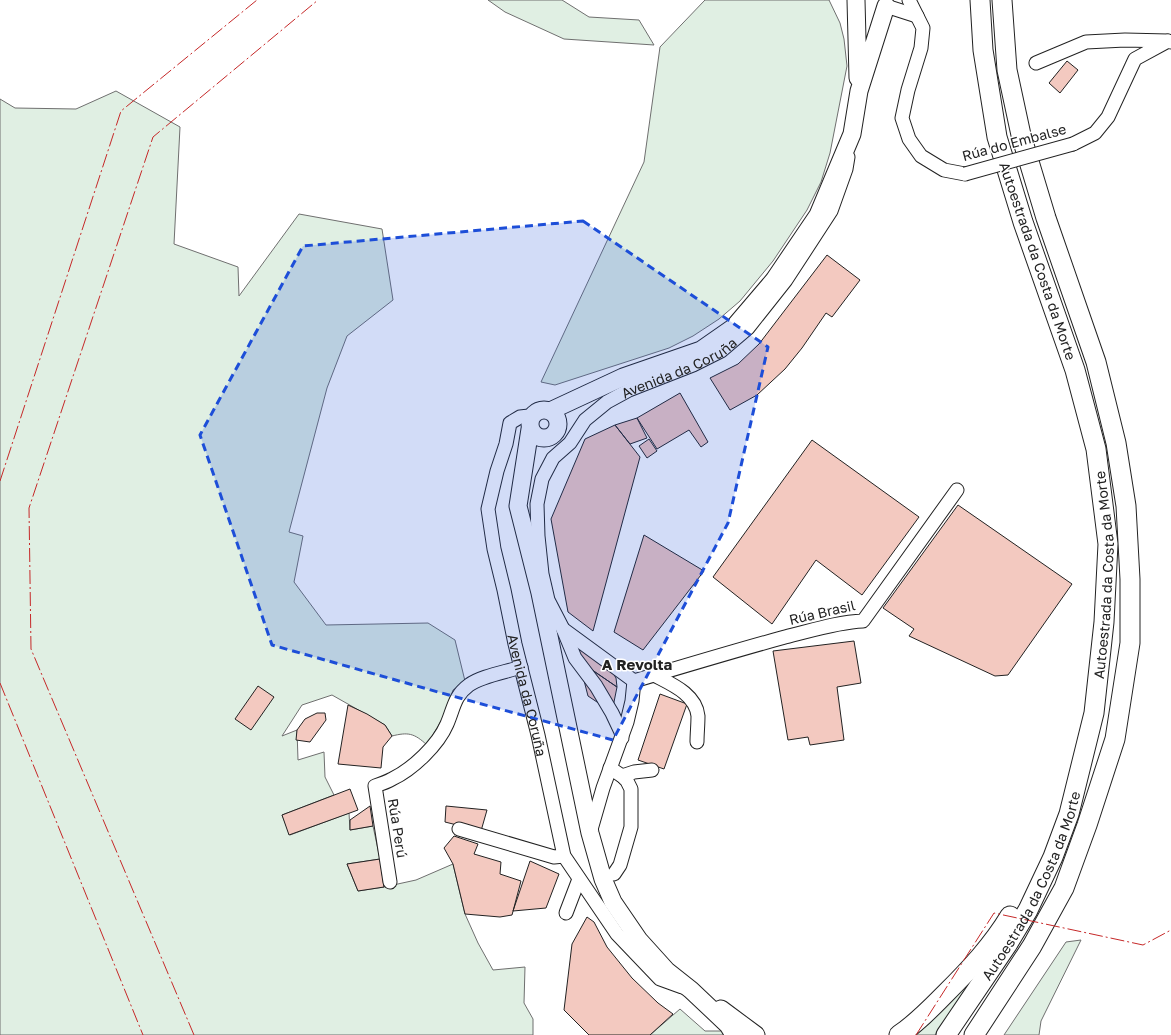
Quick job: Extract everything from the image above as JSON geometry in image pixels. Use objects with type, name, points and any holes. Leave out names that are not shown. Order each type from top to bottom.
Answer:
[{"type":"highway","name":"Autoestrada da Costa da Morte","points":[[946,1035],[1028,910],[1053,857],[1069,814],[1080,776],[1094,713],[1104,622],[1108,544],[1096,449],[1075,370],[1023,222],[997,137],[983,50],[980,0]]},
{"type":"highway","name":"Autoestrada da Costa da Morte","points":[[974,1035],[1032,946],[1064,888],[1087,825],[1115,739],[1130,643],[1130,578],[1126,506],[1116,443],[1096,362],[1046,218],[1021,135],[1007,70],[1002,0]]},
{"type":"highway","points":[[899,1035],[914,1024],[975,964],[1002,930],[1024,893],[1051,831],[1080,776]]},
{"type":"main road","points":[[857,0],[867,7],[873,8],[890,3]]},
{"type":"main road","name":"Avenida da Coruña","points":[[857,0],[859,91]]},
{"type":"main road","name":"Avenida da Coruña","points":[[691,990],[667,970],[639,940],[613,902],[603,879],[590,834],[566,716],[520,513],[543,423],[623,377],[701,350],[734,327],[774,280],[818,215],[852,134],[859,91],[890,3]]},
{"type":"main road","points":[[691,990],[728,1025],[734,1035]]},
{"type":"main road","points":[[691,990],[730,1015],[756,1035]]},
{"type":"street","name":"Rúa do Embalse","points":[[909,0],[923,28],[921,48],[908,90],[902,118],[909,139],[921,156],[944,170],[965,174],[1073,144],[1095,133],[1108,117],[1135,59],[1170,42]]},
{"type":"street","points":[[890,3],[917,16]]},
{"type":"street","name":"Rúa do Embalse","points":[[1036,63],[1086,42],[1125,40],[1170,42]]},
{"type":"street","name":"Avenida da Coruña","points":[[548,600],[542,574],[538,536],[538,504],[542,479],[553,458],[570,443],[585,420],[607,402],[629,390],[693,365],[721,351],[748,328],[786,280],[831,211],[846,169],[852,134]]},
{"type":"street","name":"Avenida da Coruña","points":[[543,423],[529,416],[520,417],[510,423],[506,444],[497,471],[488,509],[494,549],[538,735],[564,856],[617,934],[660,979],[691,990]]},
{"type":"street","name":"Rúa Brasil","points":[[634,681],[715,656],[795,635],[850,621],[863,621],[956,490]]},
{"type":"street","name":"Avenida da Coruña","points":[[520,513],[548,600],[563,629],[634,681]]},
{"type":"street","points":[[563,629],[575,658],[596,686],[612,713],[621,732],[622,738]]},
{"type":"street","name":"Rúa Perú","points":[[390,882],[375,786],[392,779],[413,765],[432,747],[447,725],[457,698],[470,684],[484,678],[521,667]]},
{"type":"street","points":[[654,675],[674,685],[691,698],[698,715],[696,742]]},
{"type":"street","points":[[590,834],[610,768],[622,738],[632,701],[634,681]]},
{"type":"street","points":[[610,768],[622,776],[627,781],[631,789],[631,827],[620,865],[614,874]]},
{"type":"street","points":[[622,776],[634,772],[652,770]]},
{"type":"street","points":[[459,829],[554,857],[564,856]]},
{"type":"street","points":[[566,913],[579,879]]},
{"type":"highlighted area","points":[[583,221],[768,347],[728,523],[613,740],[272,645],[200,435],[303,246]]},
{"type":"green space","points":[[488,0],[562,0],[589,17],[639,20],[654,45],[564,39],[505,12]]},
{"type":"green space","points":[[705,0],[829,0],[840,23],[844,39],[847,66],[830,153],[821,182],[807,210],[773,261],[740,301],[719,319],[693,336],[669,348],[555,385],[541,382],[644,162],[660,47]]},
{"type":"green space","points":[[116,91],[180,127],[174,244],[238,267],[239,296],[299,214],[382,229],[393,300],[347,336],[327,388],[289,532],[303,536],[294,582],[326,625],[428,623],[455,640],[465,681],[453,690],[444,716],[427,745],[411,734],[392,736],[385,725],[332,695],[302,705],[282,736],[297,730],[298,760],[324,752],[325,777],[334,795],[282,815],[290,835],[349,813],[350,830],[373,826],[380,859],[347,864],[358,891],[416,880],[453,864],[465,914],[478,943],[493,970],[525,967],[524,1003],[533,1019],[533,1035],[0,1035],[0,99],[15,108],[76,109]]},
{"type":"green space","points":[[1081,940],[1041,1021],[1039,1035],[1004,1035],[1066,942]]},
{"type":"green space","points":[[965,987],[968,990],[935,1035],[912,1035]]},
{"type":"green space","points":[[680,1009],[705,1031],[725,1031],[727,1035],[650,1035]]},
{"type":"building","points":[[1067,61],[1078,70],[1060,93],[1049,83]]},
{"type":"building","points":[[827,255],[860,280],[832,317],[826,313],[802,348],[785,369],[757,395],[730,410],[710,378],[738,364],[759,344]]},
{"type":"building","points":[[680,393],[708,442],[701,447],[689,430],[657,449],[637,418]]},
{"type":"building","points":[[637,418],[647,438],[630,444],[615,425]]},
{"type":"building","points":[[615,425],[640,457],[593,631],[568,612],[551,519],[585,439]]},
{"type":"building","points":[[649,439],[657,451],[647,458],[639,446]]},
{"type":"building","points":[[812,440],[919,517],[862,595],[816,560],[772,624],[713,577]]},
{"type":"building","points":[[958,505],[1072,584],[1008,675],[995,676],[909,636],[914,629],[883,608]]},
{"type":"building","points":[[644,535],[704,571],[643,650],[614,632]]},
{"type":"building","points":[[854,641],[861,683],[837,687],[844,740],[810,745],[808,737],[788,740],[773,651]]},
{"type":"building","points":[[576,646],[611,670],[616,678],[617,687],[579,661]]},
{"type":"building","points":[[579,661],[617,687],[612,712],[588,696]]},
{"type":"building","points":[[258,686],[274,697],[251,730],[235,719]]},
{"type":"building","points":[[660,694],[687,704],[664,769],[638,760]]},
{"type":"building","points":[[348,705],[385,725],[392,736],[383,747],[381,768],[338,764]]},
{"type":"building","points":[[317,713],[325,713],[326,720],[310,742],[296,740],[297,730],[305,719]]},
{"type":"building","points":[[350,789],[358,810],[289,835],[282,815]]},
{"type":"building","points":[[370,806],[373,826],[350,830],[350,820]]},
{"type":"building","points":[[446,806],[487,810],[481,831],[445,822]]},
{"type":"building","points":[[454,836],[478,844],[474,854],[501,862],[500,874],[521,881],[512,915],[500,917],[465,914],[453,864],[444,848]]},
{"type":"building","points":[[380,859],[384,887],[358,891],[347,864]]},
{"type":"building","points":[[530,861],[559,874],[546,908],[513,911]]},
{"type":"building","points":[[587,917],[594,922],[607,947],[632,978],[658,1003],[673,1014],[650,1035],[589,1035],[564,1010],[572,944]]},
{"type":"power","points":[[0,481],[121,111],[257,0]]},
{"type":"power","points":[[194,1035],[31,649],[29,508],[153,137],[318,0]]},
{"type":"power","points":[[0,683],[143,1035]]},
{"type":"power","points":[[916,1035],[994,913],[1143,945],[1171,930]]},
{"type":"district","name":"A Revolta","points":[[637,664]]}]
